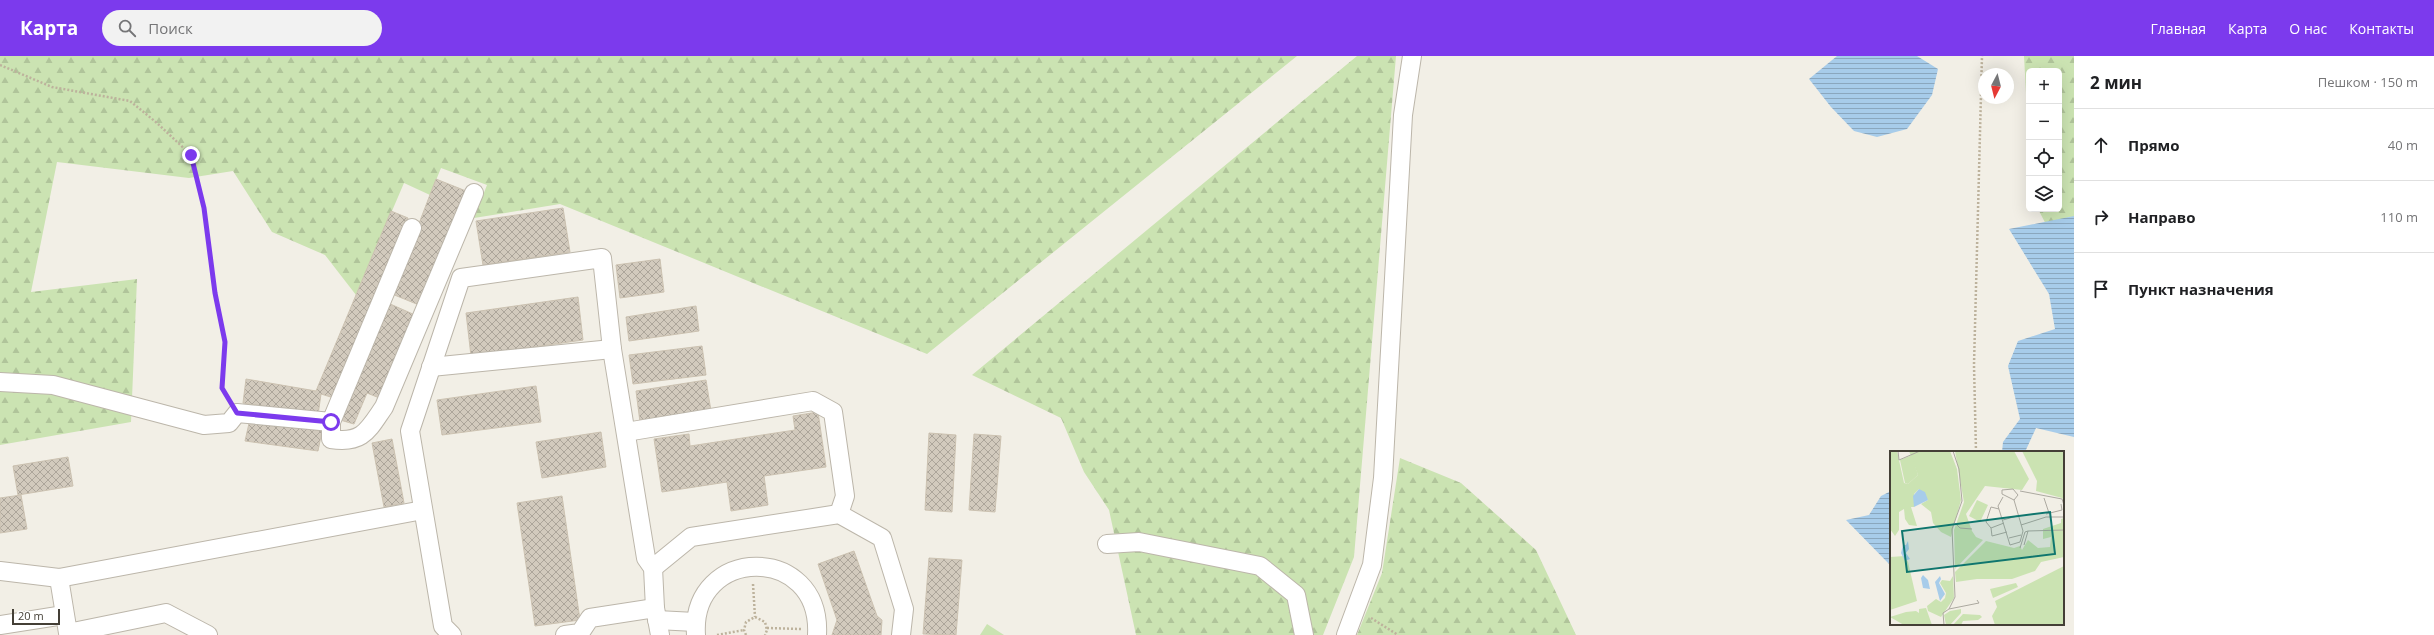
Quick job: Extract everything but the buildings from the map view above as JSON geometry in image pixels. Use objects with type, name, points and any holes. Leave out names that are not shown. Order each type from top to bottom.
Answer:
[{"type":"street","points":[[1346,635],[1372,565],[1383,478],[1403,114],[1412,56]]},
{"type":"street","points":[[412,228],[331,422],[331,439],[347,442],[366,433],[384,407],[474,193]]},
{"type":"street","points":[[452,635],[442,626],[410,430],[461,278],[602,258],[612,348],[646,558],[653,568],[657,621]]},
{"type":"street","points":[[431,367],[612,348]]},
{"type":"street","points":[[0,382],[53,385],[204,425],[229,423],[237,413],[331,422]]},
{"type":"street","points":[[626,432],[814,401],[833,412],[845,496],[840,514]]},
{"type":"street","points":[[0,572],[59,578],[423,510]]},
{"type":"street","points":[[653,568],[691,538],[840,514],[882,538],[904,609],[901,635]]},
{"type":"street","points":[[1107,544],[1139,542],[1260,566],[1296,595],[1304,635]]},
{"type":"street","points":[[565,635],[580,633],[590,618],[657,621],[695,628],[700,603],[711,586],[726,573],[745,566],[766,566],[785,572],[801,584],[812,601],[818,620],[810,632]]},
{"type":"street","points":[[59,578],[68,634],[166,613],[208,635]]},
{"type":"street","points":[[0,625],[19,628],[64,615]]},
{"type":"path","points":[[1976,451],[1974,365],[1982,56]]},
{"type":"path","points":[[0,65],[52,87],[130,101],[157,123],[191,155],[204,208],[215,293],[225,342],[222,388],[237,413]]},
{"type":"path","points":[[753,580],[755,617]]},
{"type":"path","points":[[1357,608],[1398,635]]},
{"type":"path","points":[[746,635],[744,630],[746,622],[755,617],[763,619],[767,628],[765,635]]},
{"type":"path","points":[[767,628],[810,632]]},
{"type":"path","points":[[717,635],[744,630]]},
{"type":"green space","points":[[0,56],[1297,56],[927,354],[560,204],[474,218],[487,185],[441,168],[430,195],[404,183],[356,295],[325,255],[272,232],[233,171],[189,178],[57,162],[31,292],[137,279],[131,422],[0,445]]},
{"type":"green space","points":[[1357,56],[1396,56],[1354,557],[1323,635],[1136,635],[1109,510],[1084,472],[1061,418],[972,375]]},
{"type":"green space","points":[[2024,56],[2074,56],[2074,278],[2040,212],[2062,212],[2062,68],[2026,68],[2026,93]]},
{"type":"green space","points":[[1400,458],[1461,483],[1536,550],[1576,635],[1357,635],[1382,573]]},
{"type":"green space","points":[[987,624],[1004,635],[980,635]]},
{"type":"water","points":[[1837,56],[1917,56],[1938,69],[1932,95],[1907,129],[1877,137],[1854,131],[1831,107],[1809,79]]},
{"type":"water","points":[[2074,216],[2074,437],[2036,428],[2025,451],[2002,451],[2003,442],[2020,419],[2008,366],[2018,341],[2055,329],[2049,294],[2009,229]]},
{"type":"water","points":[[1890,492],[1890,565],[1846,520],[1869,515],[1881,496]]},
{"type":"route","points":[[191,155],[204,208],[215,293],[225,342],[222,388],[237,413],[251,413],[331,422]]}]
